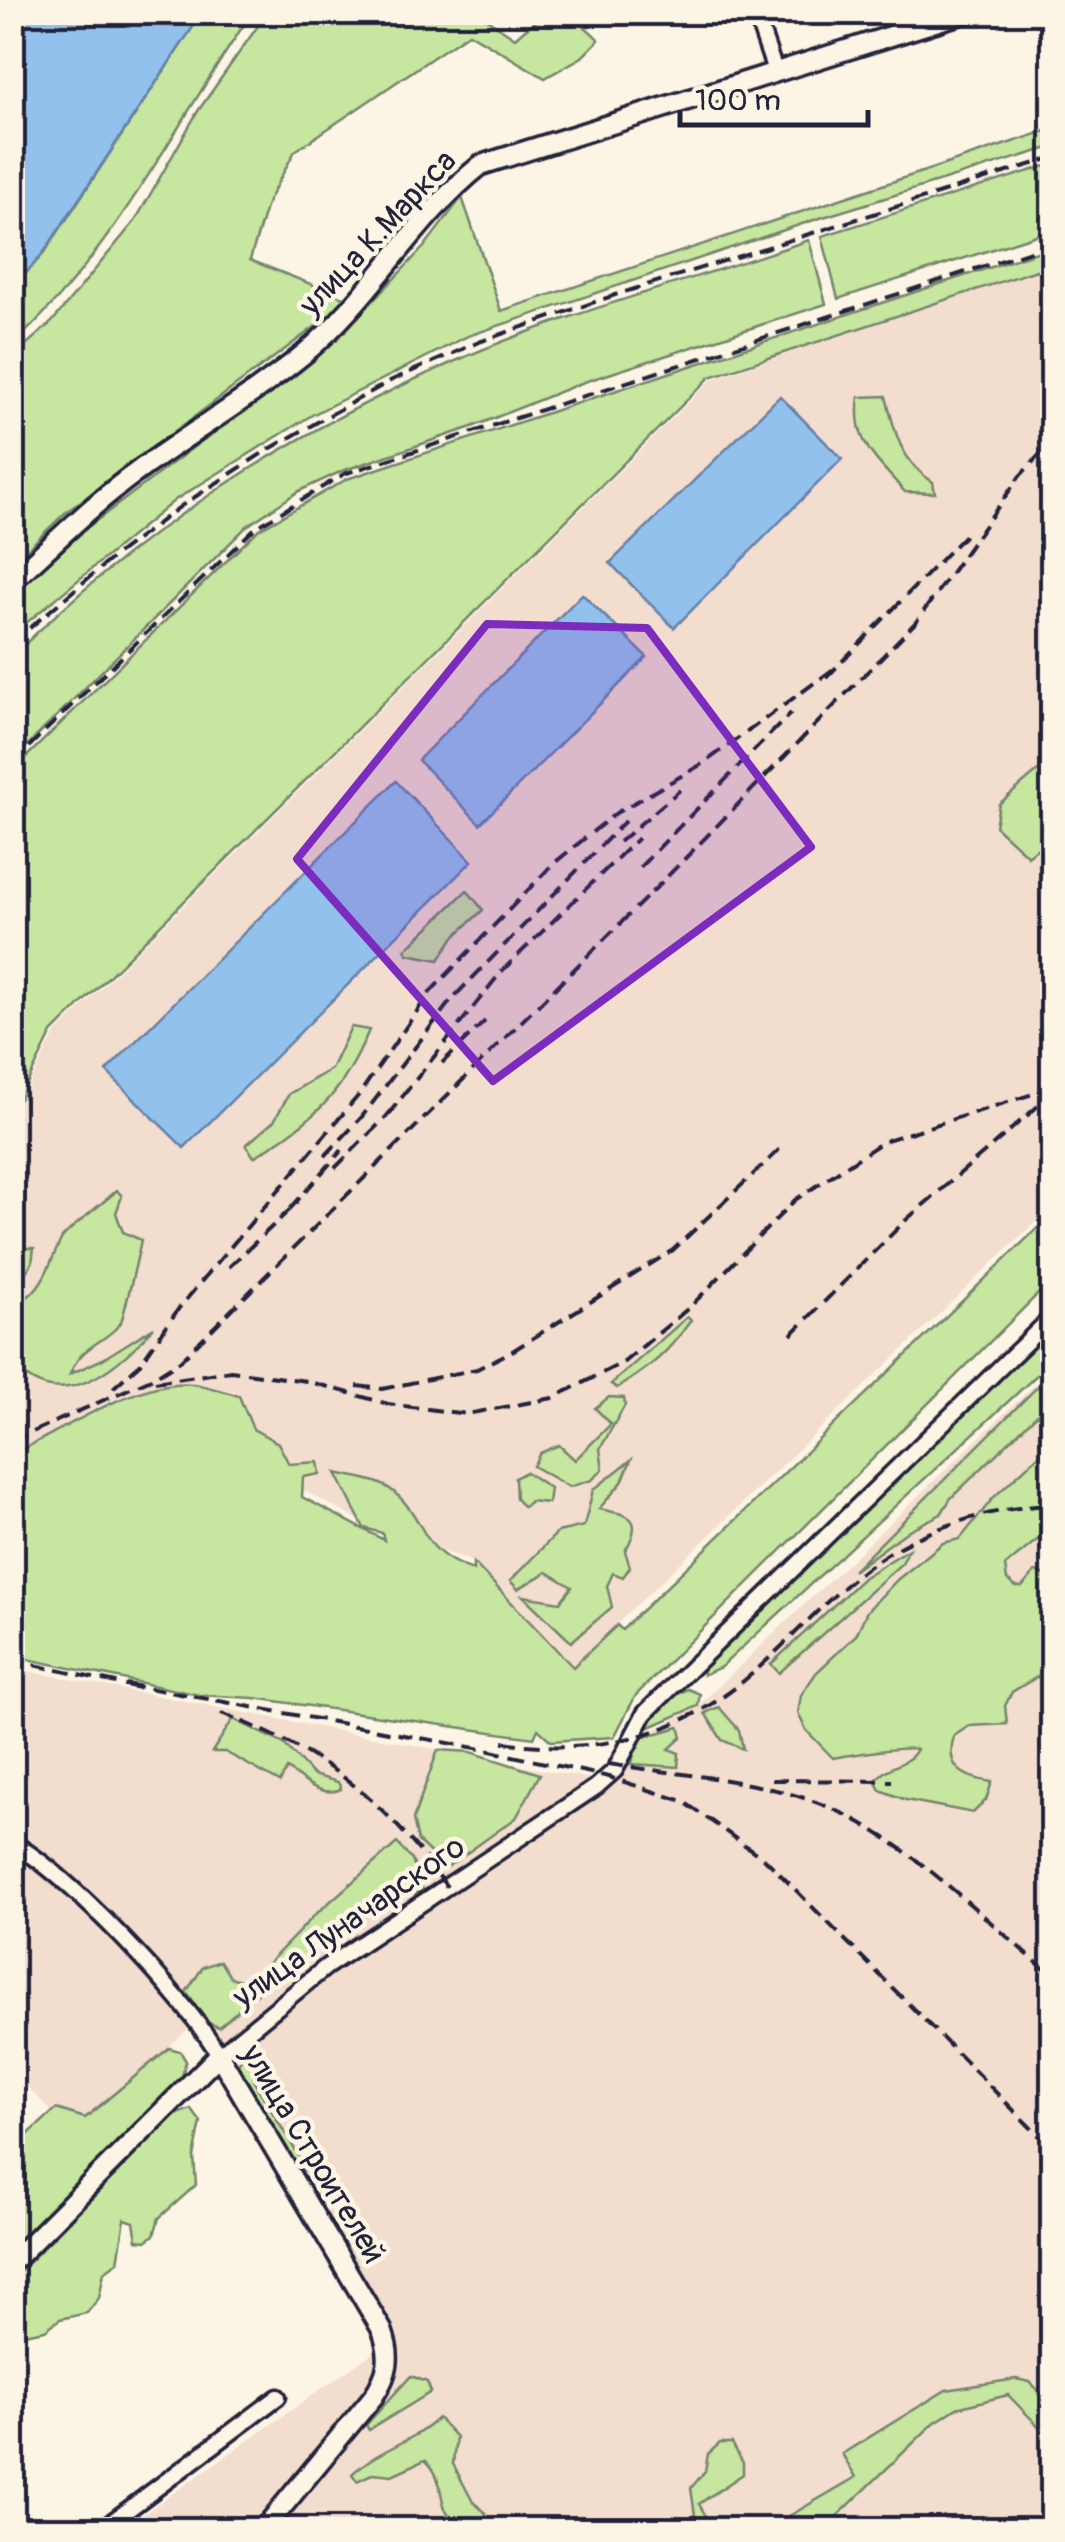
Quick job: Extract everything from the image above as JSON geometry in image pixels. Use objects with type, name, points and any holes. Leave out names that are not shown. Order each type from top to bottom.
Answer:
[{"type":"main road","name":"улица К.Маркса","points":[[12,581],[62,532],[134,474],[304,354],[356,306],[420,222],[481,165],[968,12]]},
{"type":"main road","name":"улица Луначарского","points":[[12,2262],[219,2055]]},
{"type":"main road","name":"улица Строителей","points":[[219,2055],[382,2330],[390,2356],[387,2373],[374,2397],[263,2530]]},
{"type":"street","points":[[755,12],[775,71]]},
{"type":"street","points":[[892,12],[899,34]]},
{"type":"street","name":"улица Луначарского","points":[[219,2055],[326,1967],[609,1777],[645,1713],[1052,1316]]},
{"type":"street","name":"улица Строителей","points":[[12,1842],[38,1856],[145,1965],[205,2030],[219,2055]]},
{"type":"street","points":[[101,2530],[278,2397]]},
{"type":"highlighted area","points":[[487,624],[647,628],[811,847],[493,1081],[297,859]]},
{"type":"shaded area","points":[[1052,265],[1052,1206],[572,1667],[473,1562],[364,1523],[205,1438],[13,1476],[12,1119],[55,1034],[712,379]]},
{"type":"shaded area","points":[[1052,1368],[1052,2529],[122,2529],[390,2341],[192,2025],[75,2135],[13,2072],[12,1668],[591,1779],[602,1798],[634,1741],[698,1706]]},
{"type":"green space","points":[[202,13],[252,13],[113,227],[50,307],[13,344],[13,288],[45,252]]},
{"type":"green space","points":[[267,13],[478,13],[515,38],[538,20],[557,14],[576,20],[599,40],[582,57],[545,78],[469,33],[295,151],[268,201],[250,260],[351,300],[65,513],[13,563],[12,357],[52,322],[135,221],[198,111]]},
{"type":"green space","points":[[1052,129],[1052,147],[820,218],[468,336],[312,415],[175,500],[13,634],[12,595],[88,527],[339,337],[424,247],[462,197],[501,311]]},
{"type":"green space","points":[[1052,164],[1052,230],[838,299],[822,236]]},
{"type":"green space","points":[[809,240],[826,304],[584,382],[472,427],[342,471],[299,491],[247,526],[13,760],[13,656],[111,568],[218,489],[332,421],[451,363],[584,312]]},
{"type":"green space","points":[[1052,247],[1052,265],[710,377],[52,1033],[13,1112],[13,770],[258,530],[347,479]]},
{"type":"green space","points":[[886,396],[900,445],[913,465],[933,482],[935,493],[905,492],[863,439],[859,397]]},
{"type":"green space","points":[[1052,759],[1052,837],[1028,856],[995,826],[999,804]]},
{"type":"green space","points":[[467,890],[483,910],[453,938],[439,960],[408,954],[405,950]]},
{"type":"green space","points":[[351,1027],[369,1030],[337,1089],[309,1118],[254,1157],[246,1145],[274,1121],[289,1094],[331,1069]]},
{"type":"green space","points":[[117,1190],[122,1196],[116,1213],[123,1232],[141,1240],[127,1299],[120,1324],[80,1356],[70,1374],[103,1359],[154,1327],[106,1371],[68,1387],[49,1387],[31,1379],[13,1363],[13,1254],[19,1248],[34,1248],[32,1263],[19,1283],[24,1299],[42,1280],[62,1238]]},
{"type":"green space","points":[[1052,1214],[1052,1280],[636,1695],[614,1737],[551,1741],[538,1729],[534,1738],[254,1698],[199,1695],[13,1656],[13,1454],[125,1397],[172,1384],[193,1384],[239,1396],[253,1429],[278,1443],[289,1464],[318,1462],[320,1474],[303,1477],[302,1497],[384,1540],[382,1533],[364,1528],[336,1473],[390,1489],[403,1500],[441,1554],[473,1570],[473,1562],[573,1667],[617,1625],[622,1630]]},
{"type":"green space","points":[[687,1317],[691,1320],[658,1358],[617,1388],[611,1384]]},
{"type":"green space","points":[[1052,1326],[1052,1361],[721,1667],[703,1675],[702,1665]]},
{"type":"green space","points":[[1052,1372],[1052,1400],[951,1498],[941,1514],[909,1530],[853,1571]]},
{"type":"green space","points":[[609,1397],[624,1398],[625,1405],[600,1449],[603,1469],[592,1480],[569,1487],[533,1466],[540,1453],[559,1445],[575,1460],[611,1424],[595,1408]]},
{"type":"green space","points":[[1052,1443],[1052,1528],[1005,1566],[1007,1580],[1016,1587],[1022,1587],[1035,1572],[1046,1575],[1046,1595],[1052,1603],[1052,1679],[1037,1677],[1012,1692],[1005,1706],[1007,1724],[969,1726],[954,1736],[952,1757],[959,1770],[992,1782],[986,1800],[973,1813],[906,1800],[880,1790],[875,1781],[909,1759],[917,1749],[833,1758],[806,1730],[798,1713],[801,1695],[816,1673],[856,1635],[867,1611],[898,1579],[943,1543],[960,1539],[994,1497]]},
{"type":"green space","points":[[631,1460],[622,1482],[599,1509],[626,1516],[634,1524],[625,1551],[630,1567],[623,1577],[613,1573],[607,1586],[612,1607],[571,1642],[523,1596],[560,1602],[572,1587],[547,1572],[518,1589],[510,1581],[558,1532],[584,1526],[593,1490]]},
{"type":"green space","points":[[526,1472],[550,1488],[548,1503],[530,1501],[524,1507],[516,1499],[515,1478]]},
{"type":"green space","points":[[909,1549],[902,1563],[779,1673],[771,1664],[864,1577]]},
{"type":"green space","points":[[688,1689],[700,1694],[698,1706],[643,1730],[669,1699]]},
{"type":"green space","points":[[719,1707],[739,1730],[743,1749],[722,1740],[705,1713]]},
{"type":"green space","points":[[233,1719],[284,1744],[313,1775],[338,1782],[341,1789],[319,1790],[287,1769],[280,1782],[225,1752],[212,1752]]},
{"type":"green space","points":[[679,1727],[682,1737],[669,1749],[679,1753],[678,1767],[632,1764],[636,1739]]},
{"type":"green space","points":[[438,1750],[471,1752],[540,1774],[516,1818],[446,1868],[418,1841],[413,1819]]},
{"type":"green space","points":[[397,1843],[412,1860],[423,1890],[416,1894],[391,1892],[358,1923],[339,1930],[299,1965],[281,1973],[219,2027],[208,2023],[186,1992],[203,1967],[220,1961],[230,1977],[249,1983],[316,1914]]},
{"type":"green space","points":[[254,2043],[261,2049],[253,2080],[303,2163],[303,2172],[296,2169],[236,2066]]},
{"type":"green space","points":[[169,2048],[180,2051],[186,2061],[181,2080],[13,2249],[13,2148],[56,2109],[85,2118]]},
{"type":"green space","points":[[191,2109],[201,2122],[194,2157],[196,2185],[159,2218],[154,2235],[146,2241],[137,2240],[134,2222],[125,2219],[118,2262],[104,2272],[99,2298],[87,2313],[60,2319],[45,2330],[13,2336],[13,2278],[174,2115]]},
{"type":"green space","points":[[411,2376],[427,2382],[431,2392],[369,2430],[366,2425]]},
{"type":"green space","points":[[1016,2379],[1030,2382],[1052,2404],[1052,2440],[1008,2395],[957,2408],[934,2423],[824,2529],[767,2529],[856,2477],[842,2454],[946,2390]]},
{"type":"green space","points":[[438,2418],[456,2437],[453,2464],[473,2502],[486,2513],[483,2522],[470,2528],[449,2517],[438,2479],[425,2460],[392,2475],[374,2473],[357,2481],[352,2474]]},
{"type":"green space","points":[[720,2443],[732,2443],[743,2463],[743,2474],[699,2504],[711,2525],[709,2529],[697,2529],[691,2488],[705,2471],[708,2454]]},
{"type":"water","points":[[13,12],[202,13],[44,252],[13,288]]},
{"type":"water","points":[[780,396],[842,459],[674,628],[610,563]]},
{"type":"water","points":[[582,594],[647,657],[480,824],[418,760]]},
{"type":"water","points":[[396,781],[472,861],[184,1148],[106,1071]]},
{"type":"railway","points":[[12,643],[112,558],[181,506],[266,451],[392,380],[479,342],[615,295],[1052,158]]},
{"type":"railway","points":[[12,763],[255,528],[344,474],[1052,244]]},
{"type":"railway","points":[[12,1441],[151,1379],[180,1361],[662,882],[916,622],[1020,476],[1052,441]]},
{"type":"railway","points":[[826,678],[969,531]]},
{"type":"railway","points":[[113,1388],[140,1364],[179,1308],[358,1096],[431,991],[553,864],[616,813],[704,763],[835,668]]},
{"type":"railway","points":[[640,867],[791,713]]},
{"type":"railway","points":[[619,842],[680,790]]},
{"type":"railway","points":[[325,1156],[361,1118],[452,999],[625,821]]},
{"type":"railway","points":[[387,1116],[502,971],[638,838]]},
{"type":"railway","points":[[442,1063],[485,1021]]},
{"type":"railway","points":[[155,1382],[231,1371],[307,1381],[388,1404],[467,1414],[553,1398],[624,1362],[691,1306],[795,1200],[884,1141],[1052,1088]]},
{"type":"railway","points":[[791,1335],[906,1220],[1052,1094]]},
{"type":"railway","points":[[335,1168],[395,1108]]},
{"type":"railway","points":[[357,1386],[382,1389],[477,1369],[514,1350],[673,1250],[781,1148]]},
{"type":"railway","points":[[290,1209],[342,1150]]},
{"type":"railway","points":[[229,1267],[298,1202]]},
{"type":"railway","points":[[503,1742],[569,1746],[633,1737],[663,1728],[721,1698],[844,1587],[897,1548],[962,1521],[1052,1505]]},
{"type":"railway","points":[[12,1660],[139,1688]]},
{"type":"railway","points":[[126,1684],[481,1749],[609,1777],[683,1801],[767,1861],[1052,2149]]},
{"type":"railway","points":[[221,1713],[291,1744],[349,1781],[399,1827],[447,1887]]},
{"type":"railway","points":[[609,1764],[765,1787],[854,1819],[932,1872],[1052,1975]]},
{"type":"railway","points":[[772,1780],[892,1781]]}]
